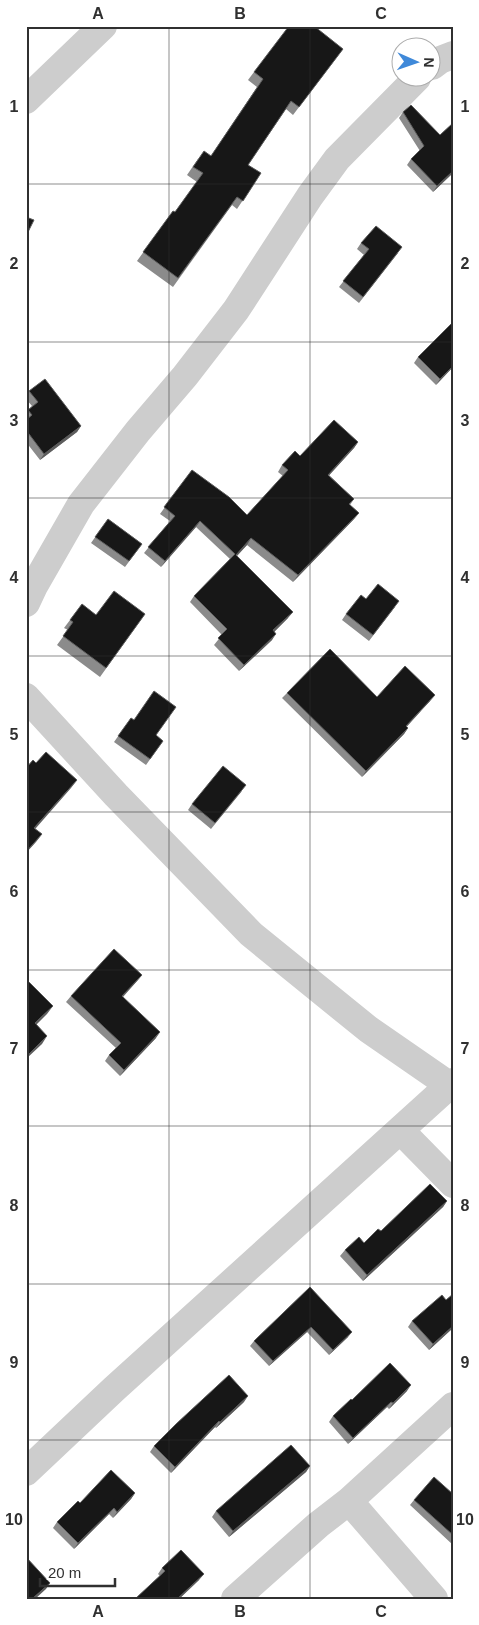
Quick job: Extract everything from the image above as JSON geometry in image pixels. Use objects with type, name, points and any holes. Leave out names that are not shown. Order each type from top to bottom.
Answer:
[{"type":"street","points":[[26,100],[103,26]]},
{"type":"street","points":[[26,603],[80,504],[138,430],[185,376],[236,310],[310,196],[337,160],[407,88]]},
{"type":"street","points":[[26,698],[116,795],[251,934],[368,1029],[451,1083],[114,1389],[26,1472]]},
{"type":"street","points":[[400,1130],[453,1184]]},
{"type":"street","points":[[235,1599],[318,1525],[348,1501],[453,1406]]},
{"type":"street","points":[[348,1501],[434,1599]]},
{"type":"building","points":[[289,26],[314,26],[343,49],[299,107],[291,101],[248,165],[261,173],[243,201],[237,197],[178,278],[143,252],[203,173],[193,167],[204,151],[211,156],[263,79],[254,72]]},
{"type":"building","points":[[411,105],[440,135],[453,123],[453,171],[437,186],[411,159],[424,146],[403,112]]},
{"type":"building","points":[[26,217],[34,220],[26,236]]},
{"type":"building","points":[[376,226],[402,247],[363,297],[343,281],[369,249],[361,243]]},
{"type":"building","points":[[453,322],[453,366],[440,379],[418,357]]},
{"type":"building","points":[[45,379],[81,426],[44,454],[26,430],[26,420],[32,415],[28,410],[38,402],[29,391]]},
{"type":"building","points":[[334,420],[358,442],[328,475],[354,499],[349,504],[359,513],[298,575],[251,538],[236,555],[293,612],[273,630],[276,634],[244,665],[218,638],[227,629],[194,596],[235,554],[200,521],[165,561],[148,547],[175,516],[164,507],[192,470],[229,497],[247,515],[288,470],[282,465],[295,451],[300,456]]},
{"type":"building","points":[[108,519],[142,544],[129,561],[95,537]]},
{"type":"building","points":[[378,584],[399,601],[373,635],[346,614],[361,595],[366,599]]},
{"type":"building","points":[[114,591],[145,614],[106,668],[63,636],[73,622],[70,620],[82,604],[96,615]]},
{"type":"building","points":[[330,649],[377,697],[405,666],[435,695],[406,726],[408,728],[366,771],[287,693]]},
{"type":"building","points":[[154,691],[176,707],[156,735],[163,741],[150,759],[118,736],[131,718],[134,720]]},
{"type":"building","points":[[46,752],[77,780],[34,828],[42,834],[26,852],[26,768],[33,760],[36,763]]},
{"type":"building","points":[[223,766],[246,785],[215,823],[192,804]]},
{"type":"building","points":[[114,949],[142,975],[122,996],[160,1032],[124,1070],[109,1055],[121,1043],[71,996]]},
{"type":"building","points":[[26,979],[53,1006],[35,1023],[47,1036],[26,1057]]},
{"type":"building","points":[[430,1184],[447,1201],[367,1275],[345,1250],[359,1237],[364,1243],[378,1229],[381,1231]]},
{"type":"building","points":[[310,1287],[352,1332],[333,1350],[311,1327],[273,1361],[254,1341]]},
{"type":"building","points":[[453,1294],[453,1326],[433,1344],[412,1321],[442,1295],[446,1300]]},
{"type":"building","points":[[390,1363],[411,1385],[353,1438],[333,1416]]},
{"type":"building","points":[[229,1375],[248,1396],[219,1421],[175,1467],[154,1446]]},
{"type":"building","points":[[291,1445],[310,1466],[233,1531],[216,1511]]},
{"type":"building","points":[[111,1470],[135,1493],[117,1512],[114,1508],[78,1543],[57,1522],[78,1501],[80,1503]]},
{"type":"building","points":[[434,1477],[453,1494],[453,1535],[414,1500]]},
{"type":"building","points":[[181,1550],[204,1574],[177,1599],[135,1599],[165,1571],[162,1568]]},
{"type":"building","points":[[26,1557],[50,1583],[32,1599],[26,1599]]}]
